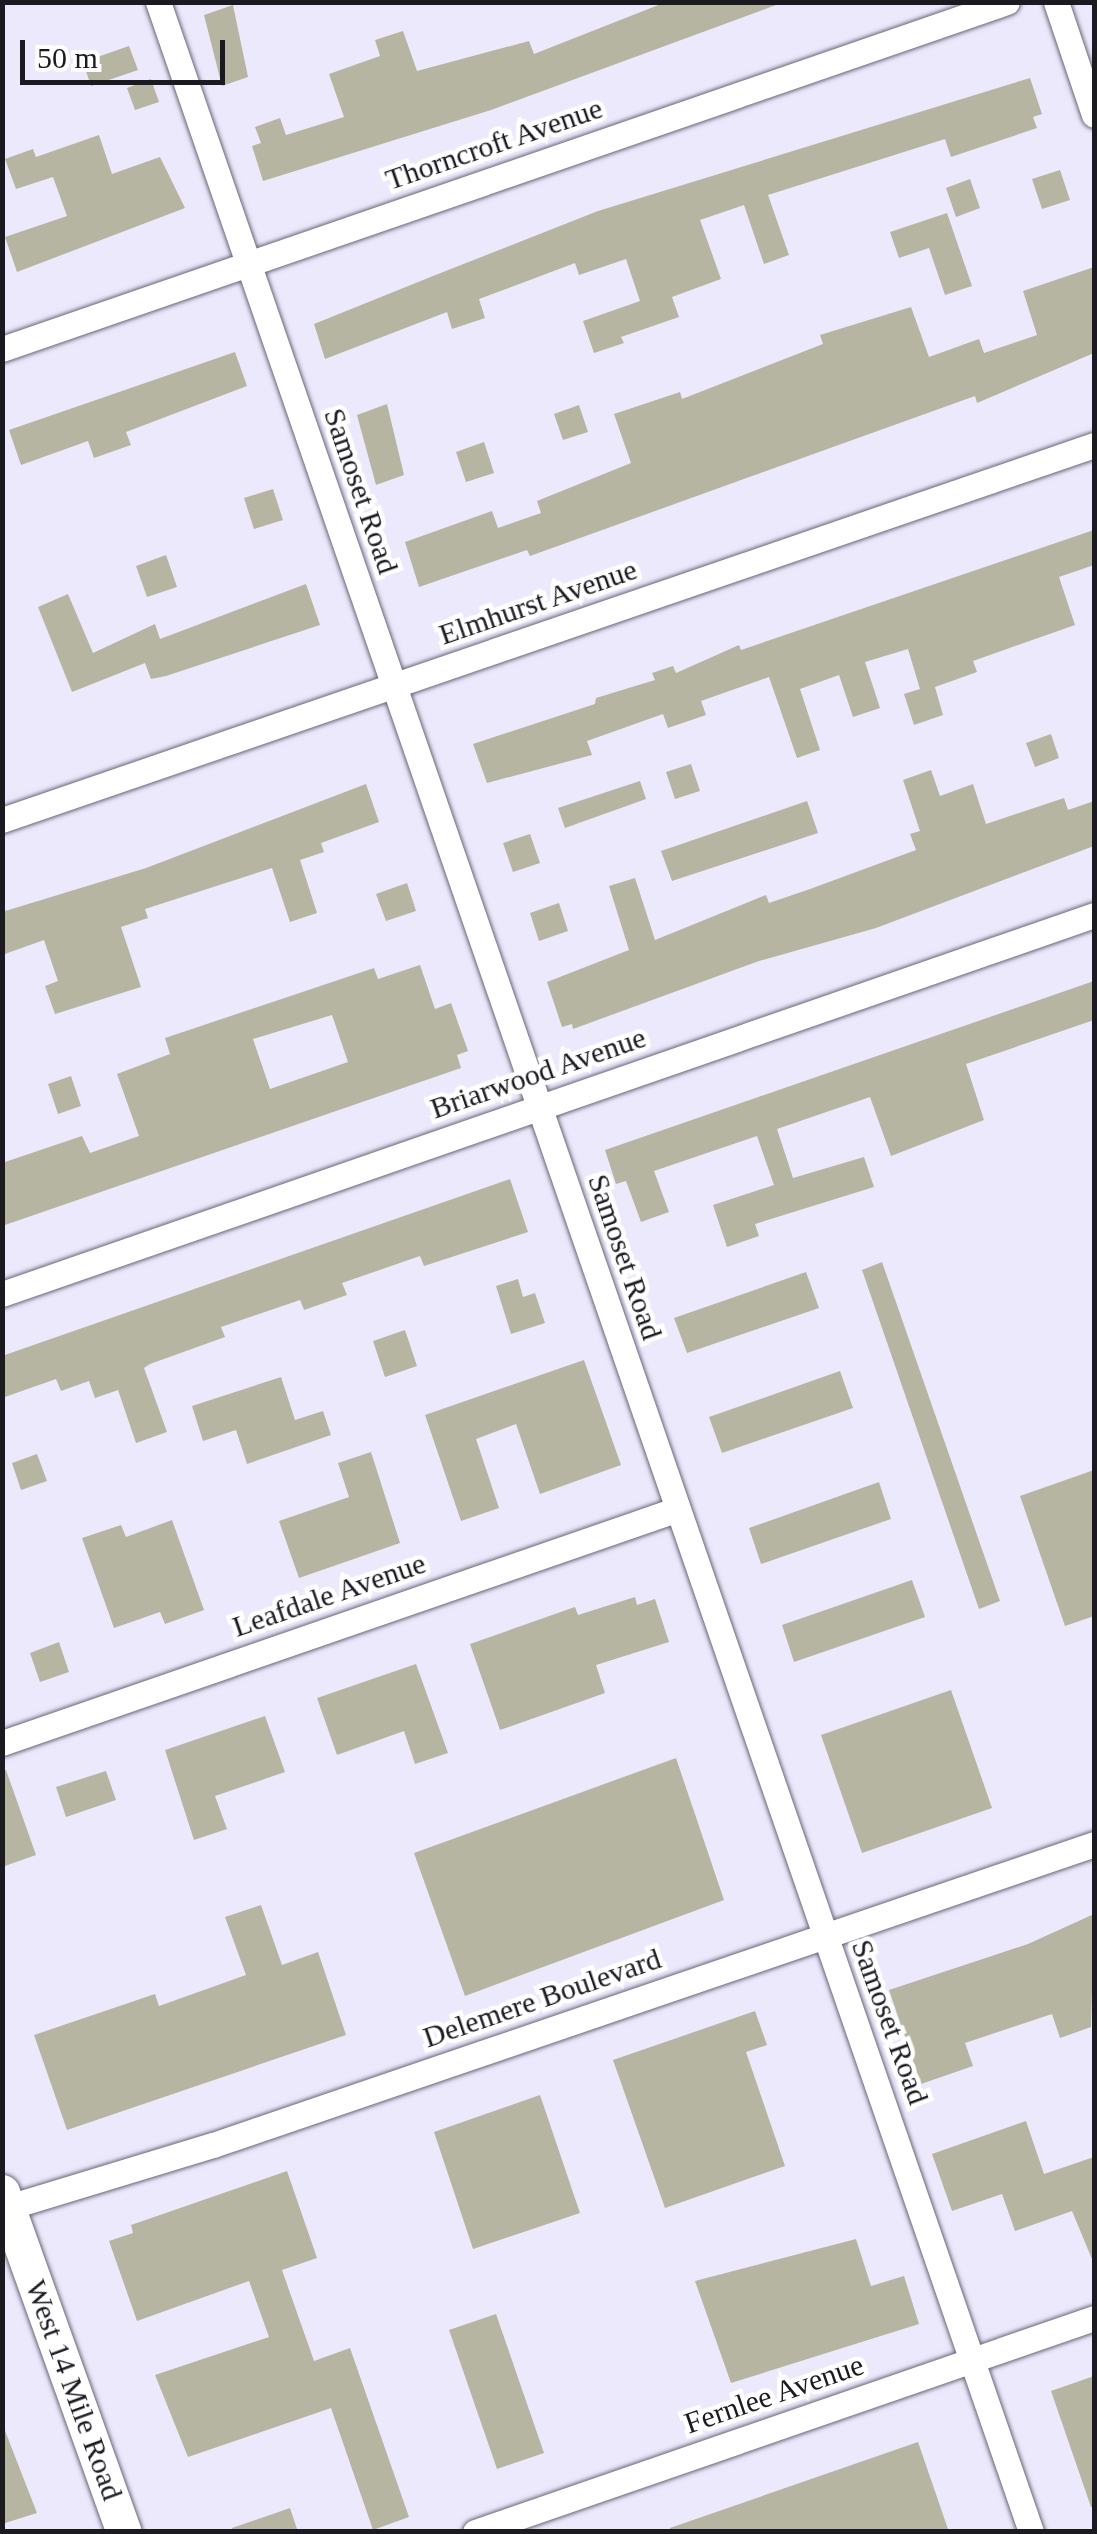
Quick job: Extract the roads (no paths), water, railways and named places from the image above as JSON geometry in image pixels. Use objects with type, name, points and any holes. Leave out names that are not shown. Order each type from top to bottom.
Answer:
[{"type":"main road","name":"West 14 Mile Road","points":[[4,2203],[124,2532]]},
{"type":"street","name":"Samoset Road","points":[[158,2],[1032,2532]]},
{"type":"street","name":"Thorncroft Avenue","points":[[2,349],[1007,2]]},
{"type":"street","points":[[1056,2],[1094,115]]},
{"type":"street","name":"Elmhurst Avenue","points":[[2,820],[1094,445]]},
{"type":"street","name":"Briarwood Avenue","points":[[2,1294],[1094,915]]},
{"type":"street","name":"Leafdale Avenue","points":[[2,1742],[678,1509]]},
{"type":"street","name":"Delemere Boulevard","points":[[4,2203],[71,2192],[1094,1844]]},
{"type":"street","name":"Fernlee Avenue","points":[[475,2532],[1094,2318]]}]
